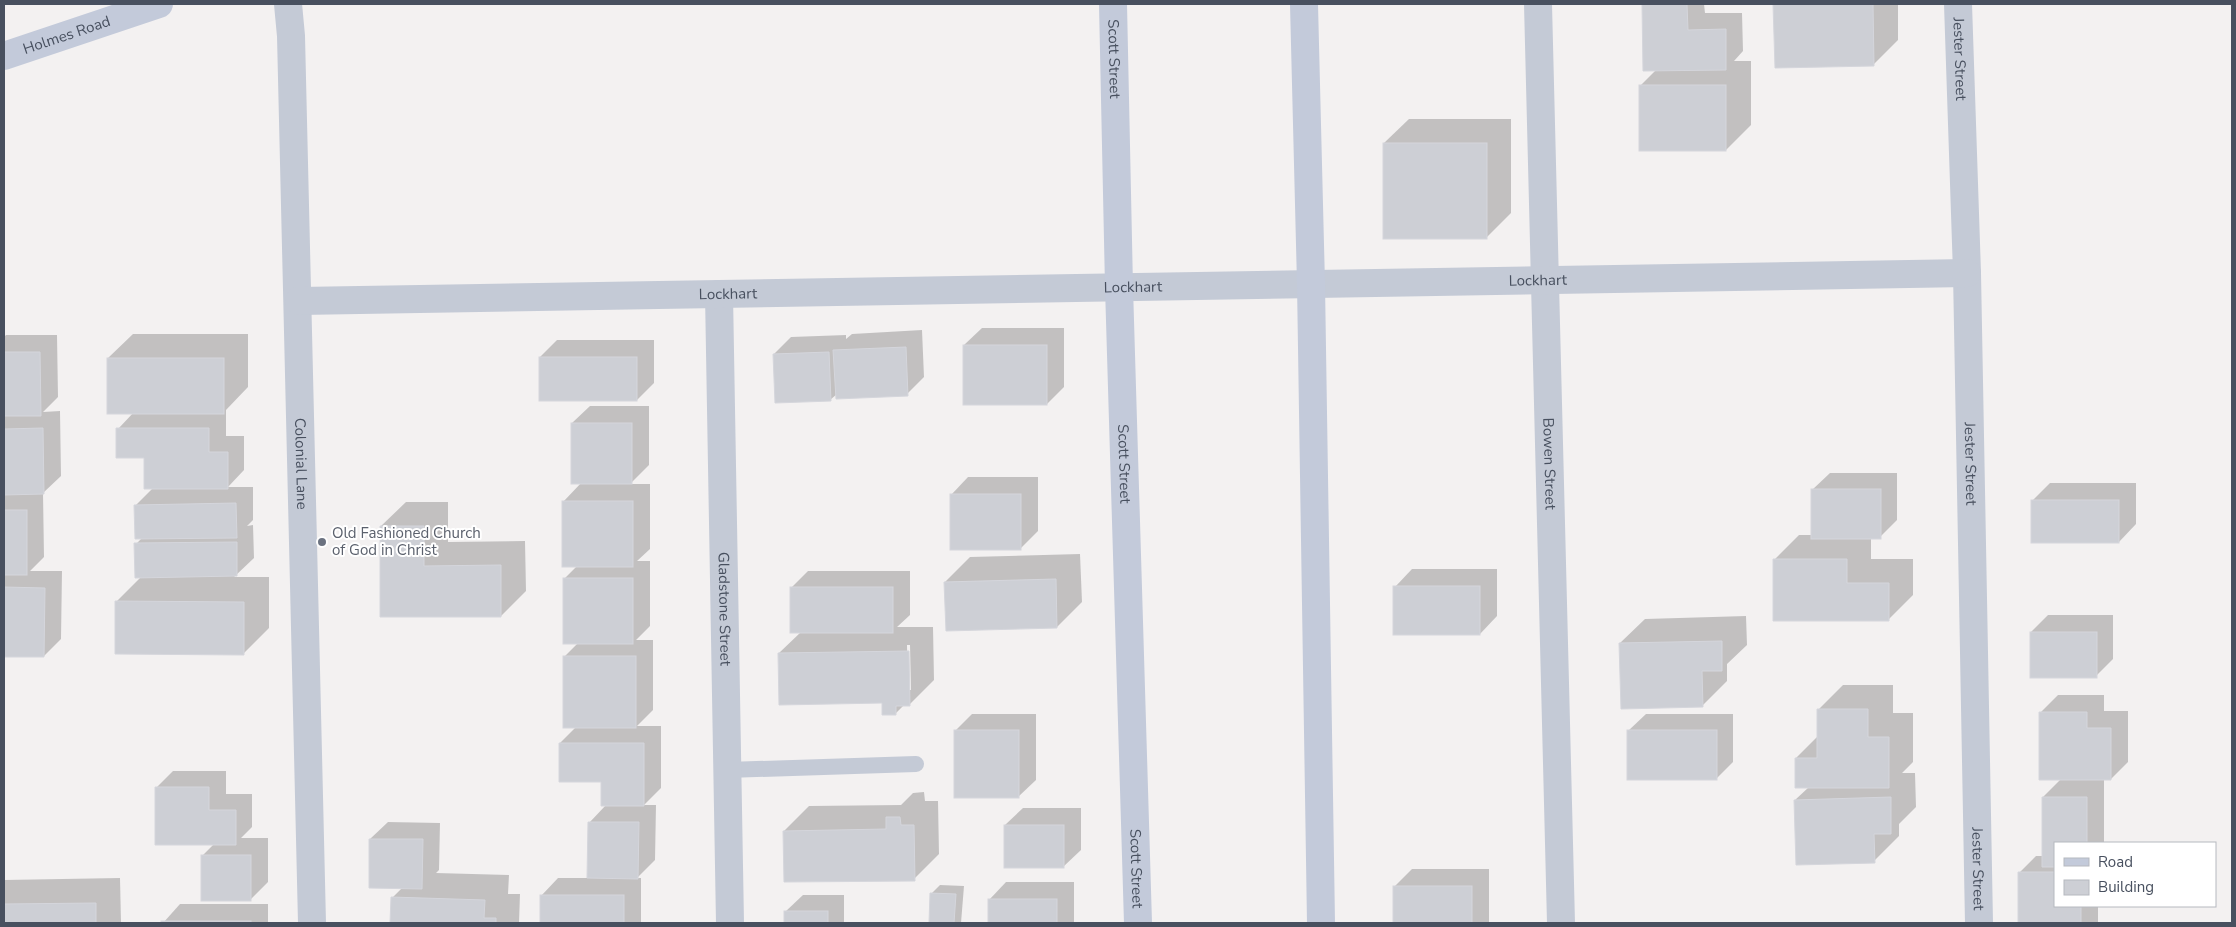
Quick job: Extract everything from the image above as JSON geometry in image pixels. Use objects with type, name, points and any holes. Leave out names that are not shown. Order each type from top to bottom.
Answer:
[{"type":"main road","name":"Holmes Road","points":[[4,56],[159,4]]},
{"type":"main road","name":"Scott Street","points":[[1113,4],[1119,287],[1138,923]]},
{"type":"main road","points":[[1304,4],[1311,284],[1321,923]]},
{"type":"street","name":"Colonial Lane","points":[[288,4],[291,36],[299,300],[312,923]]},
{"type":"street","name":"Bowen Street","points":[[1538,4],[1561,923]]},
{"type":"street","name":"Jester Street","points":[[1958,4],[1967,273],[1979,923]]},
{"type":"street","name":"Lockhart","points":[[299,300],[1967,273]]},
{"type":"street","name":"Gladstone Street","points":[[719,294],[730,923]]},
{"type":"lane","points":[[728,770],[916,764]]},
{"type":"building","points":[[1642,4],[1687,4],[1688,30],[1726,29],[1726,70],[1643,71]]},
{"type":"building","points":[[1773,4],[1873,4],[1874,66],[1775,68]]},
{"type":"building","points":[[1639,85],[1726,85],[1726,151],[1639,151]]},
{"type":"building","points":[[1383,143],[1487,143],[1487,239],[1383,239]]},
{"type":"building","points":[[963,345],[1047,345],[1047,405],[963,405]]},
{"type":"building","points":[[906,347],[908,396],[836,399],[833,350]]},
{"type":"building","points":[[4,352],[40,352],[41,416],[4,416]]},
{"type":"building","points":[[829,352],[831,401],[775,403],[773,354]]},
{"type":"building","points":[[539,357],[637,357],[637,401],[539,401]]},
{"type":"building","points":[[107,358],[224,358],[224,414],[107,414]]},
{"type":"building","points":[[571,423],[632,423],[632,484],[571,484]]},
{"type":"building","points":[[43,428],[44,494],[4,495],[4,429]]},
{"type":"building","points":[[116,428],[209,428],[209,452],[228,452],[228,489],[144,489],[144,458],[116,458]]},
{"type":"building","points":[[1811,489],[1881,489],[1881,539],[1811,539]]},
{"type":"building","points":[[950,494],[1021,494],[1021,550],[950,550]]},
{"type":"building","points":[[2031,500],[2119,500],[2119,543],[2031,543]]},
{"type":"building","points":[[562,501],[633,501],[633,567],[562,567]]},
{"type":"building","points":[[236,503],[237,538],[135,539],[134,505]]},
{"type":"building","points":[[4,510],[27,510],[27,575],[4,575]]},
{"type":"building","points":[[380,526],[424,526],[424,566],[501,565],[501,617],[380,617]]},
{"type":"building","points":[[237,542],[237,576],[135,578],[134,543]]},
{"type":"building","points":[[1773,559],[1847,559],[1847,583],[1889,583],[1889,621],[1773,621]]},
{"type":"building","points":[[563,578],[633,578],[633,644],[563,644]]},
{"type":"building","points":[[1056,579],[1057,628],[946,631],[944,582]]},
{"type":"building","points":[[1393,586],[1480,586],[1480,635],[1393,635]]},
{"type":"building","points":[[4,587],[45,588],[44,657],[4,657]]},
{"type":"building","points":[[790,587],[893,587],[893,633],[790,633]]},
{"type":"building","points":[[115,601],[244,602],[244,655],[115,654]]},
{"type":"building","points":[[2030,632],[2097,632],[2097,678],[2030,678]]},
{"type":"building","points":[[1722,641],[1722,671],[1702,671],[1703,707],[1621,709],[1619,643]]},
{"type":"building","points":[[909,651],[910,706],[896,706],[896,715],[882,715],[882,703],[779,705],[778,653]]},
{"type":"building","points":[[563,656],[636,656],[636,728],[563,728]]},
{"type":"building","points":[[1817,709],[1868,709],[1868,737],[1889,737],[1889,788],[1795,788],[1795,758],[1817,758]]},
{"type":"building","points":[[2039,712],[2087,712],[2087,728],[2111,728],[2111,780],[2039,780]]},
{"type":"building","points":[[954,730],[1019,730],[1019,798],[954,798]]},
{"type":"building","points":[[1627,730],[1717,730],[1717,780],[1627,780]]},
{"type":"building","points":[[559,743],[644,743],[644,806],[601,806],[601,782],[559,782]]},
{"type":"building","points":[[155,787],[209,787],[209,810],[236,810],[236,845],[155,845]]},
{"type":"building","points":[[1891,797],[1891,834],[1874,834],[1875,863],[1796,865],[1794,800]]},
{"type":"building","points":[[2042,797],[2087,797],[2087,842],[2054,842],[2054,867],[2042,867]]},
{"type":"building","points":[[886,817],[900,817],[901,825],[914,825],[915,881],[784,882],[783,831],[886,829]]},
{"type":"building","points":[[588,822],[639,822],[638,879],[587,878]]},
{"type":"building","points":[[1004,825],[1064,825],[1064,868],[1004,868]]},
{"type":"building","points":[[369,839],[423,839],[422,889],[369,888]]},
{"type":"building","points":[[201,855],[251,855],[251,901],[201,901]]},
{"type":"building","points":[[2018,872],[2054,872],[2054,907],[2081,907],[2081,923],[2018,923]]},
{"type":"building","points":[[1393,886],[1472,886],[1472,923],[1393,923]]},
{"type":"building","points":[[930,893],[956,894],[954,923],[929,923]]},
{"type":"building","points":[[540,895],[624,895],[624,923],[540,923]]},
{"type":"building","points":[[391,897],[485,900],[484,918],[496,918],[496,923],[390,923]]},
{"type":"building","points":[[988,899],[1057,899],[1057,923],[988,923]]},
{"type":"building","points":[[96,903],[96,923],[4,923],[4,904]]},
{"type":"building","points":[[784,911],[828,911],[828,923],[784,923]]},
{"type":"building","points":[[161,921],[251,921],[251,923],[161,923]]},
{"type":"place","name":"Old Fashioned Church of God in Christ","points":[[322,542]]}]
